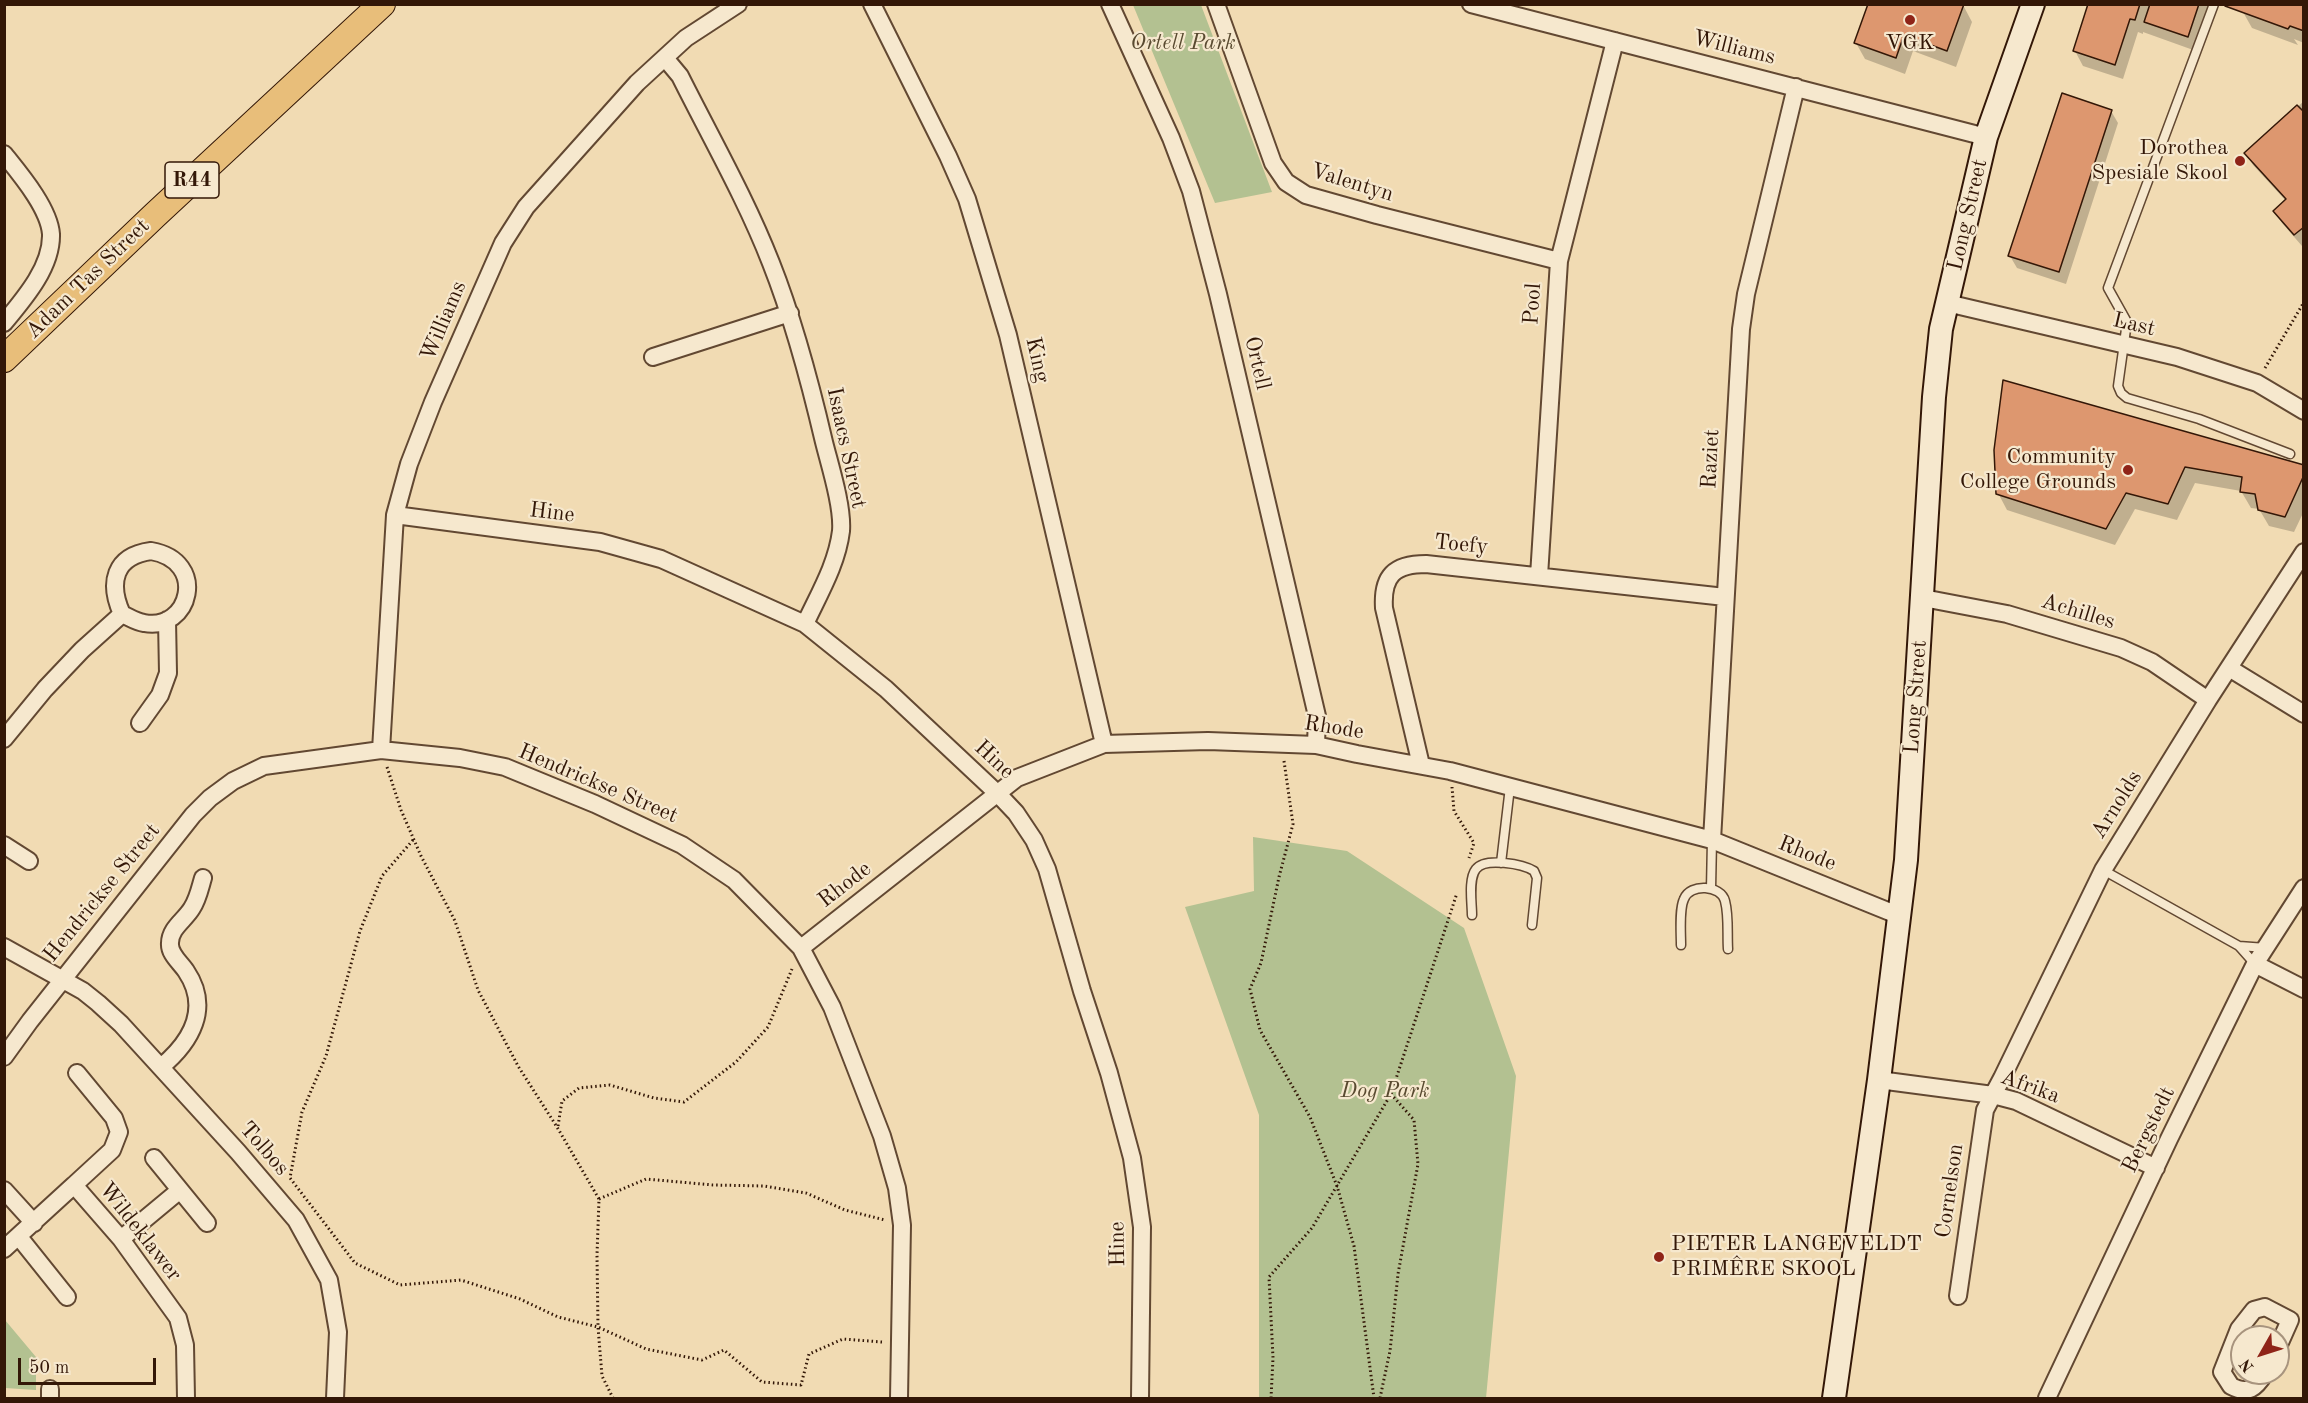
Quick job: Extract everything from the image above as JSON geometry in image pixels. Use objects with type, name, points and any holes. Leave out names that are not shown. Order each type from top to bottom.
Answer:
[{"type":"main road","name":"Adam Tas Street","points":[[4,359],[382,4]]},
{"type":"street","name":"Williams","points":[[381,750],[395,515],[409,464],[433,402],[503,243],[526,207],[638,83],[686,38],[738,4]]},
{"type":"street","name":"King","points":[[872,4],[967,199],[1008,335],[1104,744]]},
{"type":"street","name":"Ortell","points":[[1110,4],[1171,138],[1191,190],[1317,716],[1316,745]]},
{"type":"street","name":"Valentyn","points":[[1216,4],[1273,163],[1293,189],[1306,195],[1377,215],[1559,261]]},
{"type":"street","name":"Williams","points":[[1471,4],[1986,137]]},
{"type":"street","name":"Long Street","points":[[1837,1398],[1906,860],[1934,397],[1941,329],[1986,137],[2033,4]]},
{"type":"street","name":"Pool","points":[[1539,576],[1559,261],[1615,41]]},
{"type":"street","name":"Isaacs Street","points":[[664,58],[680,76],[748,210],[790,313],[820,422],[836,492],[841,529],[835,559],[805,624]]},
{"type":"street","name":"Raziet","points":[[1712,840],[1741,329],[1746,294],[1796,87]]},
{"type":"street","points":[[4,154],[45,213],[51,233],[48,254],[36,280],[4,323]]},
{"type":"street","name":"Last","points":[[1947,303],[2176,357],[2257,383],[2304,411]]},
{"type":"street","points":[[653,357],[790,313]]},
{"type":"street","name":"Hine","points":[[395,515],[600,542],[629,549],[661,559],[805,624],[886,689],[1016,813],[1034,840],[1047,869],[1082,991],[1109,1073],[1132,1158],[1142,1227],[1140,1398]]},
{"type":"street","points":[[140,552],[163,553],[174,559],[182,568],[187,591],[184,603],[177,613],[167,620],[155,624],[143,623],[123,614],[114,589],[115,577],[121,566],[140,552]]},
{"type":"street","name":"Arnolds","points":[[1993,1095],[2103,870],[2208,700],[2304,552]]},
{"type":"street","name":"Toefy","points":[[1421,765],[1384,608],[1383,590],[1389,577],[1400,568],[1414,564],[1725,597]]},
{"type":"street","name":"Achilles","points":[[1923,598],[2007,614],[2121,648],[2152,662],[2208,700]]},
{"type":"street","points":[[4,738],[45,689],[82,650],[123,614]]},
{"type":"street","points":[[140,723],[160,695],[168,673],[167,620]]},
{"type":"street","points":[[2229,668],[2304,714]]},
{"type":"street","name":"Rhode","points":[[801,948],[1017,778],[1104,744],[1208,741],[1316,745],[1450,771],[1712,840],[1900,916]]},
{"type":"street","name":"Hendrickse Street","points":[[4,1057],[193,815],[210,798],[233,781],[264,766],[381,750],[460,758],[505,768],[595,804],[682,845],[734,880],[801,948],[832,1007],[882,1137],[897,1188],[902,1224],[902,1343],[899,1398]]},
{"type":"street","points":[[4,844],[29,861]]},
{"type":"street","points":[[161,1067],[178,1053],[193,1030],[197,1000],[188,974],[170,949],[170,940],[173,931],[192,909],[200,893],[203,878]]},
{"type":"street","name":"Bergstedt","points":[[2047,1398],[2255,964],[2304,888]]},
{"type":"street","name":"Tolbos","points":[[4,947],[83,991],[98,1003],[161,1067],[296,1220],[329,1280],[338,1332],[335,1398]]},
{"type":"street","points":[[2255,964],[2304,989]]},
{"type":"street","points":[[74,1185],[112,1150],[119,1132],[114,1118],[77,1073]]},
{"type":"street","name":"Afrika","points":[[1879,1080],[1993,1095],[2016,1101],[2156,1168]]},
{"type":"street","name":"Cornelson","points":[[1958,1296],[1981,1129],[1985,1110],[1993,1095]]},
{"type":"street","points":[[154,1158],[207,1222]]},
{"type":"street","name":"Wildeklawer","points":[[4,1249],[74,1185],[121,1239],[178,1318],[185,1345],[186,1398]]},
{"type":"street","points":[[4,1190],[34,1223]]},
{"type":"street","points":[[121,1239],[180,1190]]},
{"type":"street","points":[[19,1237],[67,1297]]},
{"type":"street","points":[[2242,1325],[2254,1310],[2265,1308],[2297,1322]]},
{"type":"street","points":[[2230,1352],[2222,1372],[2230,1386],[2244,1391],[2252,1390],[2258,1385]]},
{"type":"lane","points":[[2214,4],[2108,288],[2127,322],[2118,386],[2124,397],[2199,419],[2290,454]]},
{"type":"lane","points":[[1501,863],[1510,787]]},
{"type":"lane","points":[[1711,889],[1712,840]]},
{"type":"lane","points":[[1472,915],[1472,879],[1476,868],[1485,863],[1527,867],[1534,871],[1537,878],[1532,925]]},
{"type":"lane","points":[[2103,870],[2239,946],[2255,964]]},
{"type":"lane","points":[[1681,945],[1683,900],[1687,893],[1695,889],[1711,889],[1720,892],[1725,900],[1728,948]]},
{"type":"lane","points":[[2239,946],[2266,948]]},
{"type":"path","points":[[2257,383],[2304,302]]},
{"type":"path","points":[[1282,744],[1293,824],[1261,963],[1250,989],[1260,1030],[1310,1117],[1337,1186],[1354,1246],[1374,1398]]},
{"type":"path","points":[[381,750],[413,840],[455,921],[478,990],[518,1066],[599,1199],[598,1327],[602,1376],[613,1398]]},
{"type":"path","points":[[1450,771],[1454,811],[1474,843],[1467,863]]},
{"type":"path","points":[[413,840],[382,876],[360,931],[326,1056],[302,1112],[290,1178],[355,1263],[400,1286],[461,1280],[520,1299],[558,1317],[598,1327],[646,1349],[702,1360],[724,1350],[762,1382],[801,1385],[809,1354],[843,1339],[902,1343]]},
{"type":"path","points":[[1271,1398],[1273,1358],[1269,1277],[1312,1228],[1391,1094],[1460,883]]},
{"type":"path","points":[[557,1127],[562,1101],[579,1088],[610,1085],[654,1098],[684,1102],[736,1062],[768,1027],[801,948]]},
{"type":"path","points":[[1380,1398],[1390,1351],[1398,1274],[1418,1164],[1414,1120],[1391,1094]]},
{"type":"path","points":[[599,1199],[646,1179],[713,1185],[764,1186],[806,1193],[845,1210],[902,1224]]},
{"type":"green space","name":"Ortell Park","points":[[1133,5],[1201,5],[1272,192],[1215,203]]},
{"type":"green space","name":"Dog Park","points":[[1253,837],[1347,851],[1464,928],[1516,1076],[1486,1398],[1259,1398],[1259,1115],[1185,907],[1254,891]]},
{"type":"green space","points":[[5,1320],[36,1357],[36,1390],[5,1388]]},
{"type":"building","name":"VGK","points":[[1868,4],[1964,4],[1947,51],[1904,35],[1896,58],[1854,43]]},
{"type":"building","points":[[2088,4],[2140,4],[2135,20],[2130,19],[2115,65],[2073,51]]},
{"type":"building","points":[[2150,4],[2199,4],[2188,37],[2144,22]]},
{"type":"building","points":[[2225,4],[2304,4],[2304,31],[2290,26],[2288,29],[2225,6]]},
{"type":"building","points":[[2062,93],[2112,110],[2059,272],[2008,256]]},
{"type":"building","points":[[2297,105],[2304,112],[2304,227],[2294,235],[2273,211],[2286,199],[2244,153]]},
{"type":"building","points":[[2003,380],[2304,465],[2304,475],[2285,517],[2258,510],[2255,494],[2240,492],[2242,477],[2185,467],[2168,504],[2126,493],[2106,529],[1996,494],[1994,450]]},
{"type":"place","name":"VGK","points":[[1910,20]]},
{"type":"place","name":"Dorothea Spesiale Skool","points":[[2240,161]]},
{"type":"place","name":"Community College Grounds","points":[[2128,470]]},
{"type":"place","name":"PIETER LANGEVELDT PRIMÊRE SKOOL","points":[[1659,1257]]}]
